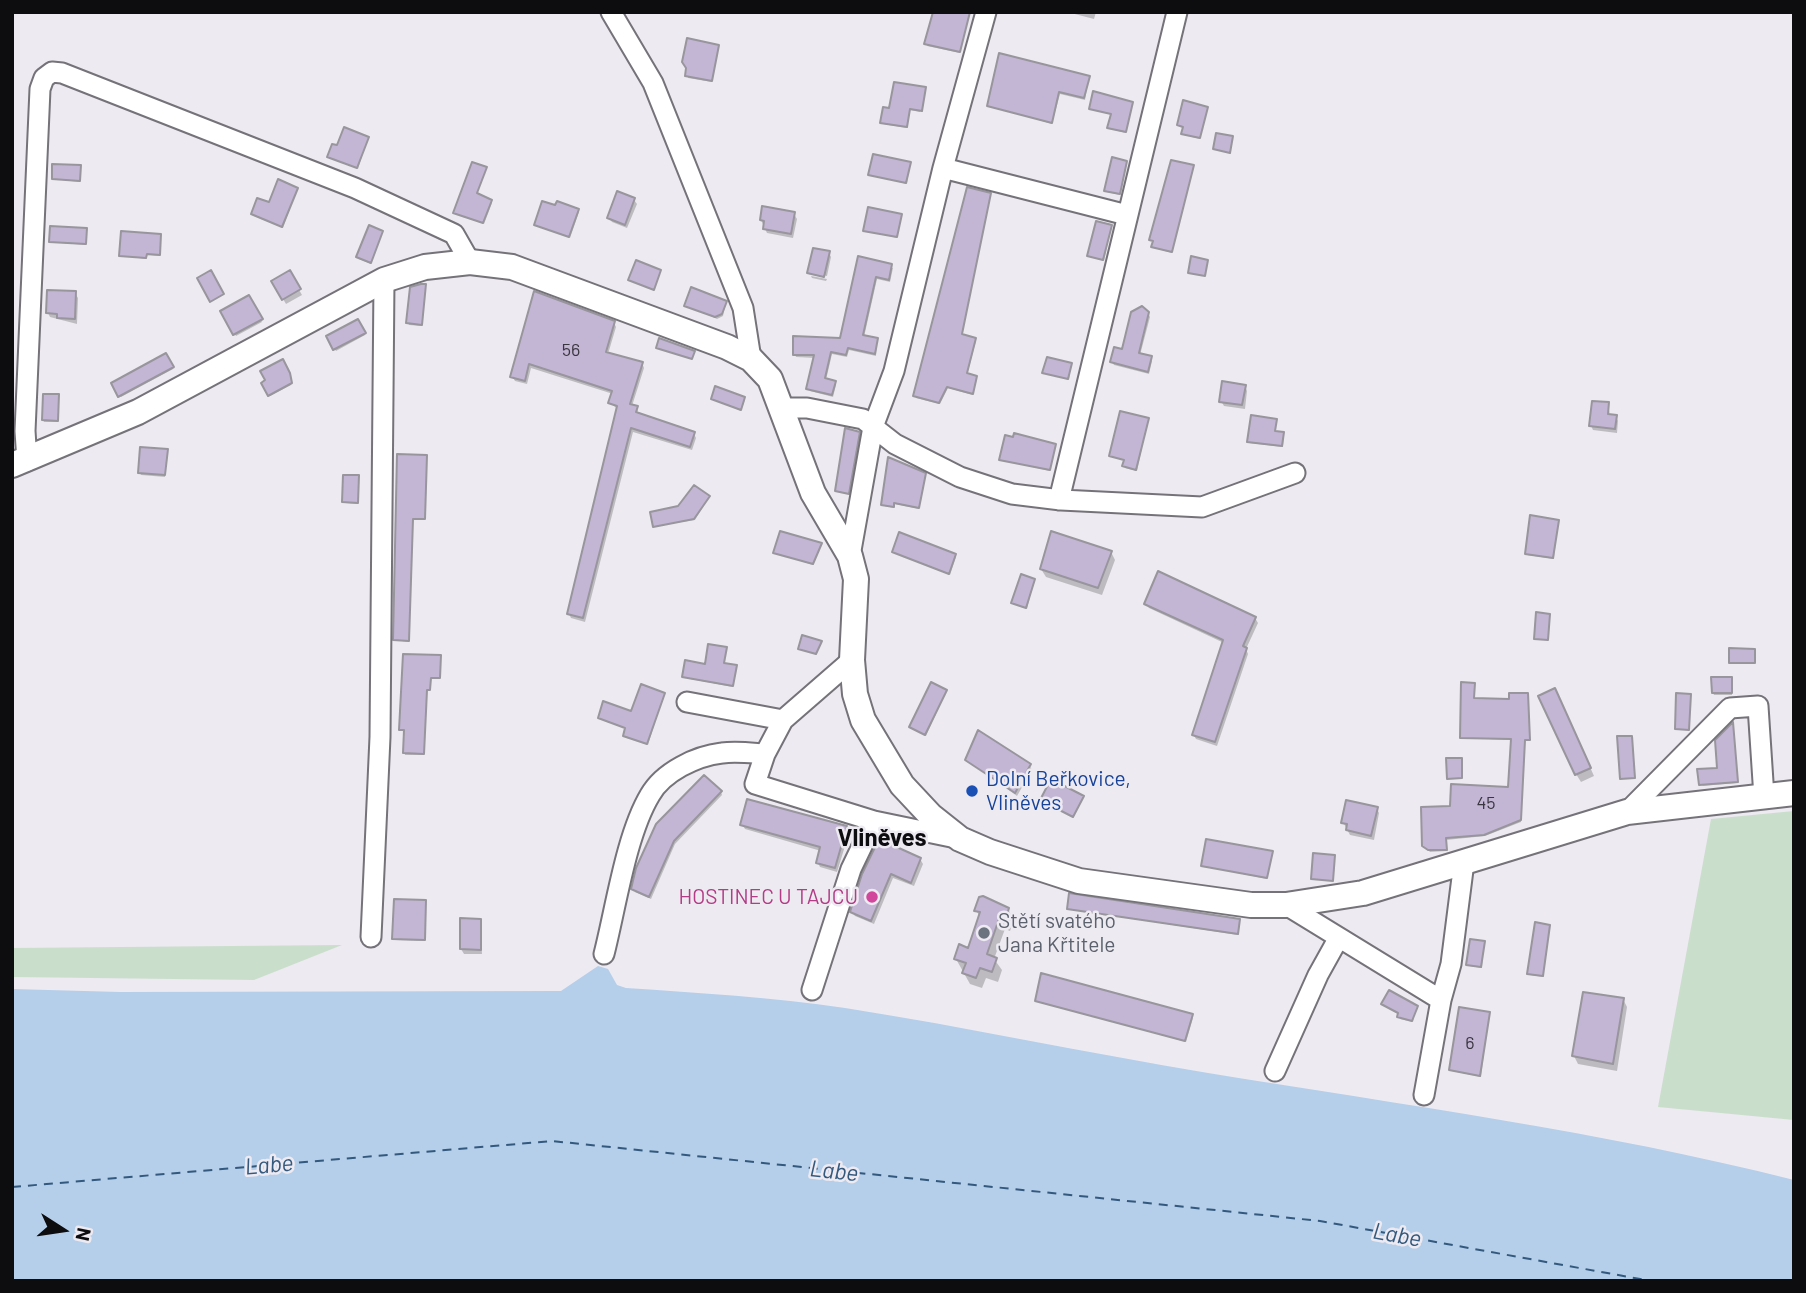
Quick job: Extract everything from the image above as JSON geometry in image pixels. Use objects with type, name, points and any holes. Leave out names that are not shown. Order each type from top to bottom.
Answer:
[{"type":"street","points":[[611,12],[653,83],[743,308],[751,359]]},
{"type":"street","points":[[850,556],[873,427],[894,371],[943,168],[986,12]]},
{"type":"street","points":[[1059,500],[1177,12]]},
{"type":"street","points":[[20,463],[24,430],[40,89],[44,78],[51,72],[62,73],[355,188],[454,234],[470,262]]},
{"type":"street","points":[[943,168],[1127,215]]},
{"type":"street","points":[[20,463],[138,412],[384,280],[425,267],[470,262],[512,267],[751,359],[770,379],[813,494],[850,556],[856,579],[852,660],[855,694],[863,720],[879,751],[902,785],[930,817],[960,839]]},
{"type":"street","points":[[371,937],[380,737],[384,280]]},
{"type":"street","points":[[782,408],[807,408],[863,419],[895,444],[960,477],[1012,494],[1059,500],[1202,507],[1295,472]]},
{"type":"street","points":[[852,660],[783,720],[765,754],[755,784],[874,821],[960,839],[1079,881],[1251,905],[1286,905],[1363,893],[1627,813],[1794,793]]},
{"type":"street","points":[[687,702],[783,720]]},
{"type":"street","points":[[1627,813],[1730,708],[1746,705],[1758,706],[1764,797]]},
{"type":"street","points":[[604,954],[638,818],[651,792],[668,774],[693,761],[721,753],[765,754]]},
{"type":"street","points":[[812,990],[821,954],[851,869],[874,821]]},
{"type":"street","points":[[1424,1095],[1441,1000],[1451,964],[1464,862]]},
{"type":"street","points":[[1286,905],[1441,1000]]},
{"type":"street","points":[[1275,1070],[1318,975],[1338,939]]},
{"type":"green space","points":[[1794,811],[1794,1120],[1658,1107],[1711,819]]},
{"type":"green space","points":[[342,945],[254,980],[12,977],[12,948]]},
{"type":"water","name":"Labe","points":[[598,966],[608,969],[617,985],[626,988],[790,1001],[890,1015],[1163,1065],[1575,1133],[1794,1180],[1794,1281],[12,1281],[12,989],[120,992],[561,991]]},
{"type":"building","points":[[933,12],[970,12],[960,52],[924,44]]},
{"type":"building","points":[[687,38],[719,45],[712,81],[685,76],[686,68],[682,62]]},
{"type":"building","points":[[999,53],[1090,76],[1084,98],[1059,92],[1052,123],[987,106]]},
{"type":"building","points":[[894,82],[926,87],[922,111],[910,109],[907,127],[880,123],[883,107],[889,108]]},
{"type":"building","points":[[1093,91],[1133,102],[1126,132],[1107,128],[1111,114],[1089,109]]},
{"type":"building","points":[[1183,100],[1208,107],[1200,138],[1181,134],[1183,127],[1177,125]]},
{"type":"building","points":[[344,127],[369,137],[357,168],[327,157],[332,144],[337,145]]},
{"type":"building","points":[[1216,133],[1233,136],[1230,153],[1213,149]]},
{"type":"building","points":[[873,154],[911,162],[906,183],[868,175]]},
{"type":"building","points":[[1112,157],[1127,161],[1120,194],[1104,191]]},
{"type":"building","points":[[1171,160],[1194,165],[1172,252],[1151,247],[1153,241],[1149,240]]},
{"type":"building","points":[[472,162],[487,167],[477,193],[492,200],[483,223],[453,213]]},
{"type":"building","points":[[52,164],[81,165],[80,181],[52,179]]},
{"type":"building","points":[[278,179],[298,188],[282,227],[251,214],[257,198],[269,202]]},
{"type":"building","points":[[967,187],[991,193],[962,334],[976,338],[967,373],[977,376],[973,394],[947,387],[939,403],[913,396]]},
{"type":"building","points":[[617,191],[635,198],[625,225],[607,218]]},
{"type":"building","points":[[542,201],[555,205],[557,201],[579,209],[569,237],[534,225]]},
{"type":"building","points":[[762,206],[795,212],[791,234],[763,229],[764,221],[760,220]]},
{"type":"building","points":[[868,207],[902,214],[897,237],[863,231]]},
{"type":"building","points":[[1096,221],[1112,225],[1103,260],[1087,256]]},
{"type":"building","points":[[369,225],[383,231],[371,263],[356,257]]},
{"type":"building","points":[[50,226],[87,228],[86,244],[49,242]]},
{"type":"building","points":[[121,231],[161,234],[160,255],[147,254],[146,258],[119,256]]},
{"type":"building","points":[[813,248],[830,251],[824,277],[807,273]]},
{"type":"building","points":[[858,256],[892,264],[889,280],[876,277],[863,335],[878,338],[875,354],[848,348],[846,355],[831,352],[825,378],[836,381],[832,395],[806,389],[814,355],[793,355],[793,336],[840,338]]},
{"type":"building","points":[[1191,256],[1208,260],[1205,276],[1188,273]]},
{"type":"building","points":[[636,260],[661,270],[654,290],[628,280]]},
{"type":"building","points":[[211,270],[224,294],[210,302],[197,278]]},
{"type":"building","points":[[290,270],[301,289],[282,300],[271,281]]},
{"type":"building","points":[[426,284],[422,325],[406,323],[410,287]]},
{"type":"building","points":[[691,287],[727,301],[722,314],[715,317],[684,306]]},
{"type":"building","points":[[47,290],[76,291],[75,319],[57,318],[57,314],[46,313]]},
{"type":"building","points":[[534,291],[615,321],[606,352],[643,362],[630,404],[638,406],[636,412],[695,432],[690,447],[631,428],[583,618],[567,614],[617,406],[608,403],[612,391],[529,364],[525,381],[510,377]]},
{"type":"building","points":[[249,295],[263,319],[233,335],[220,311]]},
{"type":"building","points":[[1142,306],[1149,312],[1139,353],[1152,356],[1148,372],[1110,362],[1114,347],[1122,349],[1131,312]]},
{"type":"building","points":[[358,319],[366,333],[333,350],[326,336]]},
{"type":"building","points":[[659,338],[695,351],[692,359],[656,348]]},
{"type":"building","points":[[166,353],[174,367],[118,397],[111,383]]},
{"type":"building","points":[[1047,357],[1072,363],[1068,379],[1042,373]]},
{"type":"building","points":[[283,359],[292,383],[268,396],[261,383],[265,380],[260,371]]},
{"type":"building","points":[[1222,381],[1246,385],[1242,405],[1219,402]]},
{"type":"building","points":[[715,386],[745,397],[741,410],[711,399]]},
{"type":"building","points":[[43,394],[59,394],[58,421],[42,420]]},
{"type":"building","points":[[1592,401],[1609,402],[1608,414],[1617,415],[1615,429],[1589,426]]},
{"type":"building","points":[[1120,411],[1149,418],[1136,470],[1122,466],[1124,460],[1109,456]]},
{"type":"building","points":[[1251,415],[1277,419],[1275,431],[1284,432],[1282,446],[1247,442]]},
{"type":"building","points":[[845,428],[860,432],[849,494],[835,491]]},
{"type":"building","points":[[1014,433],[1056,444],[1050,470],[999,460],[1005,435],[1013,437]]},
{"type":"building","points":[[140,447],[168,449],[165,475],[138,473]]},
{"type":"building","points":[[397,454],[427,455],[425,519],[413,519],[409,641],[393,640]]},
{"type":"building","points":[[888,457],[926,473],[919,508],[894,503],[894,507],[881,505]]},
{"type":"building","points":[[343,475],[359,475],[358,503],[342,502]]},
{"type":"building","points":[[694,485],[710,496],[694,519],[653,527],[650,512],[678,506]]},
{"type":"building","points":[[1530,515],[1559,520],[1553,558],[1525,554]]},
{"type":"building","points":[[780,531],[822,543],[813,564],[773,553]]},
{"type":"building","points":[[1051,531],[1112,551],[1098,588],[1040,569]]},
{"type":"building","points":[[899,532],[956,554],[949,574],[892,552]]},
{"type":"building","points":[[1158,571],[1256,617],[1243,646],[1247,648],[1215,742],[1192,735],[1223,640],[1144,604]]},
{"type":"building","points":[[1021,574],[1035,579],[1026,608],[1011,603]]},
{"type":"building","points":[[1536,612],[1550,614],[1548,640],[1534,639]]},
{"type":"building","points":[[802,635],[822,641],[816,654],[798,649]]},
{"type":"building","points":[[708,644],[727,647],[724,663],[737,665],[733,686],[682,677],[685,660],[705,664]]},
{"type":"building","points":[[1729,648],[1755,649],[1755,663],[1729,663]]},
{"type":"building","points":[[403,654],[441,655],[440,678],[431,678],[430,690],[427,690],[424,754],[403,753],[404,730],[399,730]]},
{"type":"building","points":[[1711,677],[1732,677],[1732,693],[1712,693]]},
{"type":"building","points":[[931,682],[947,690],[925,735],[909,727]]},
{"type":"building","points":[[1461,682],[1475,683],[1474,698],[1509,699],[1509,693],[1528,693],[1530,740],[1525,740],[1521,820],[1484,835],[1446,838],[1447,850],[1428,850],[1422,846],[1421,807],[1450,806],[1451,784],[1508,787],[1511,739],[1460,738]]},
{"type":"building","points":[[641,684],[665,693],[647,744],[623,736],[625,728],[598,718],[603,701],[631,711]]},
{"type":"building","points":[[1555,688],[1591,768],[1575,775],[1538,696]]},
{"type":"building","points":[[1676,693],[1691,694],[1689,730],[1675,729]]},
{"type":"building","points":[[1733,722],[1738,782],[1699,785],[1697,769],[1717,768],[1715,740]]},
{"type":"building","points":[[978,730],[1031,764],[1015,793],[965,760]]},
{"type":"building","points":[[1617,736],[1632,736],[1635,778],[1620,779]]},
{"type":"building","points":[[1446,758],[1462,758],[1462,778],[1447,779]]},
{"type":"building","points":[[704,775],[722,791],[674,841],[649,897],[631,889],[636,868],[656,824]]},
{"type":"building","points":[[1051,779],[1084,796],[1073,817],[1040,800]]},
{"type":"building","points":[[747,799],[847,826],[835,868],[816,863],[820,847],[740,825]]},
{"type":"building","points":[[1346,800],[1378,807],[1371,836],[1346,830],[1347,824],[1341,823]]},
{"type":"building","points":[[879,839],[921,858],[911,883],[891,874],[871,921],[850,912],[862,874]]},
{"type":"building","points":[[1206,839],[1273,851],[1267,878],[1201,866]]},
{"type":"building","points":[[1313,853],[1335,855],[1333,881],[1311,879]]},
{"type":"building","points":[[1069,893],[1240,919],[1238,934],[1067,909]]},
{"type":"building","name":"Stětí svatého Jana Křtitele","points":[[983,896],[1009,908],[1005,921],[999,919],[987,954],[997,958],[992,972],[980,968],[976,978],[962,973],[966,963],[954,959],[959,944],[968,948],[980,912],[974,911],[979,897]]},
{"type":"building","points":[[394,899],[426,900],[425,940],[392,939]]},
{"type":"building","points":[[460,918],[481,919],[481,950],[460,949]]},
{"type":"building","points":[[1535,922],[1550,925],[1543,976],[1527,974]]},
{"type":"building","points":[[1470,939],[1485,941],[1481,967],[1466,965]]},
{"type":"building","points":[[1041,973],[1193,1014],[1185,1041],[1035,1001]]},
{"type":"building","points":[[1389,990],[1418,1006],[1412,1021],[1397,1017],[1398,1013],[1381,1004]]},
{"type":"building","points":[[1583,992],[1624,998],[1613,1064],[1572,1056]]},
{"type":"building","points":[[1459,1007],[1490,1012],[1480,1076],[1449,1070]]},
{"type":"ferry route","points":[[12,1187],[552,1141],[1320,1221],[1651,1281]]},
{"type":"place","name":"Dolní Beřkovice, Vliněves","points":[[972,791]]},
{"type":"place","name":"HOSTINEC U TAJCU","points":[[872,897]]},
{"type":"place","name":"Stětí svatého Jana Křtitele","points":[[984,933]]},
{"type":"district","name":"Vliněves","points":[[882,838]]}]
